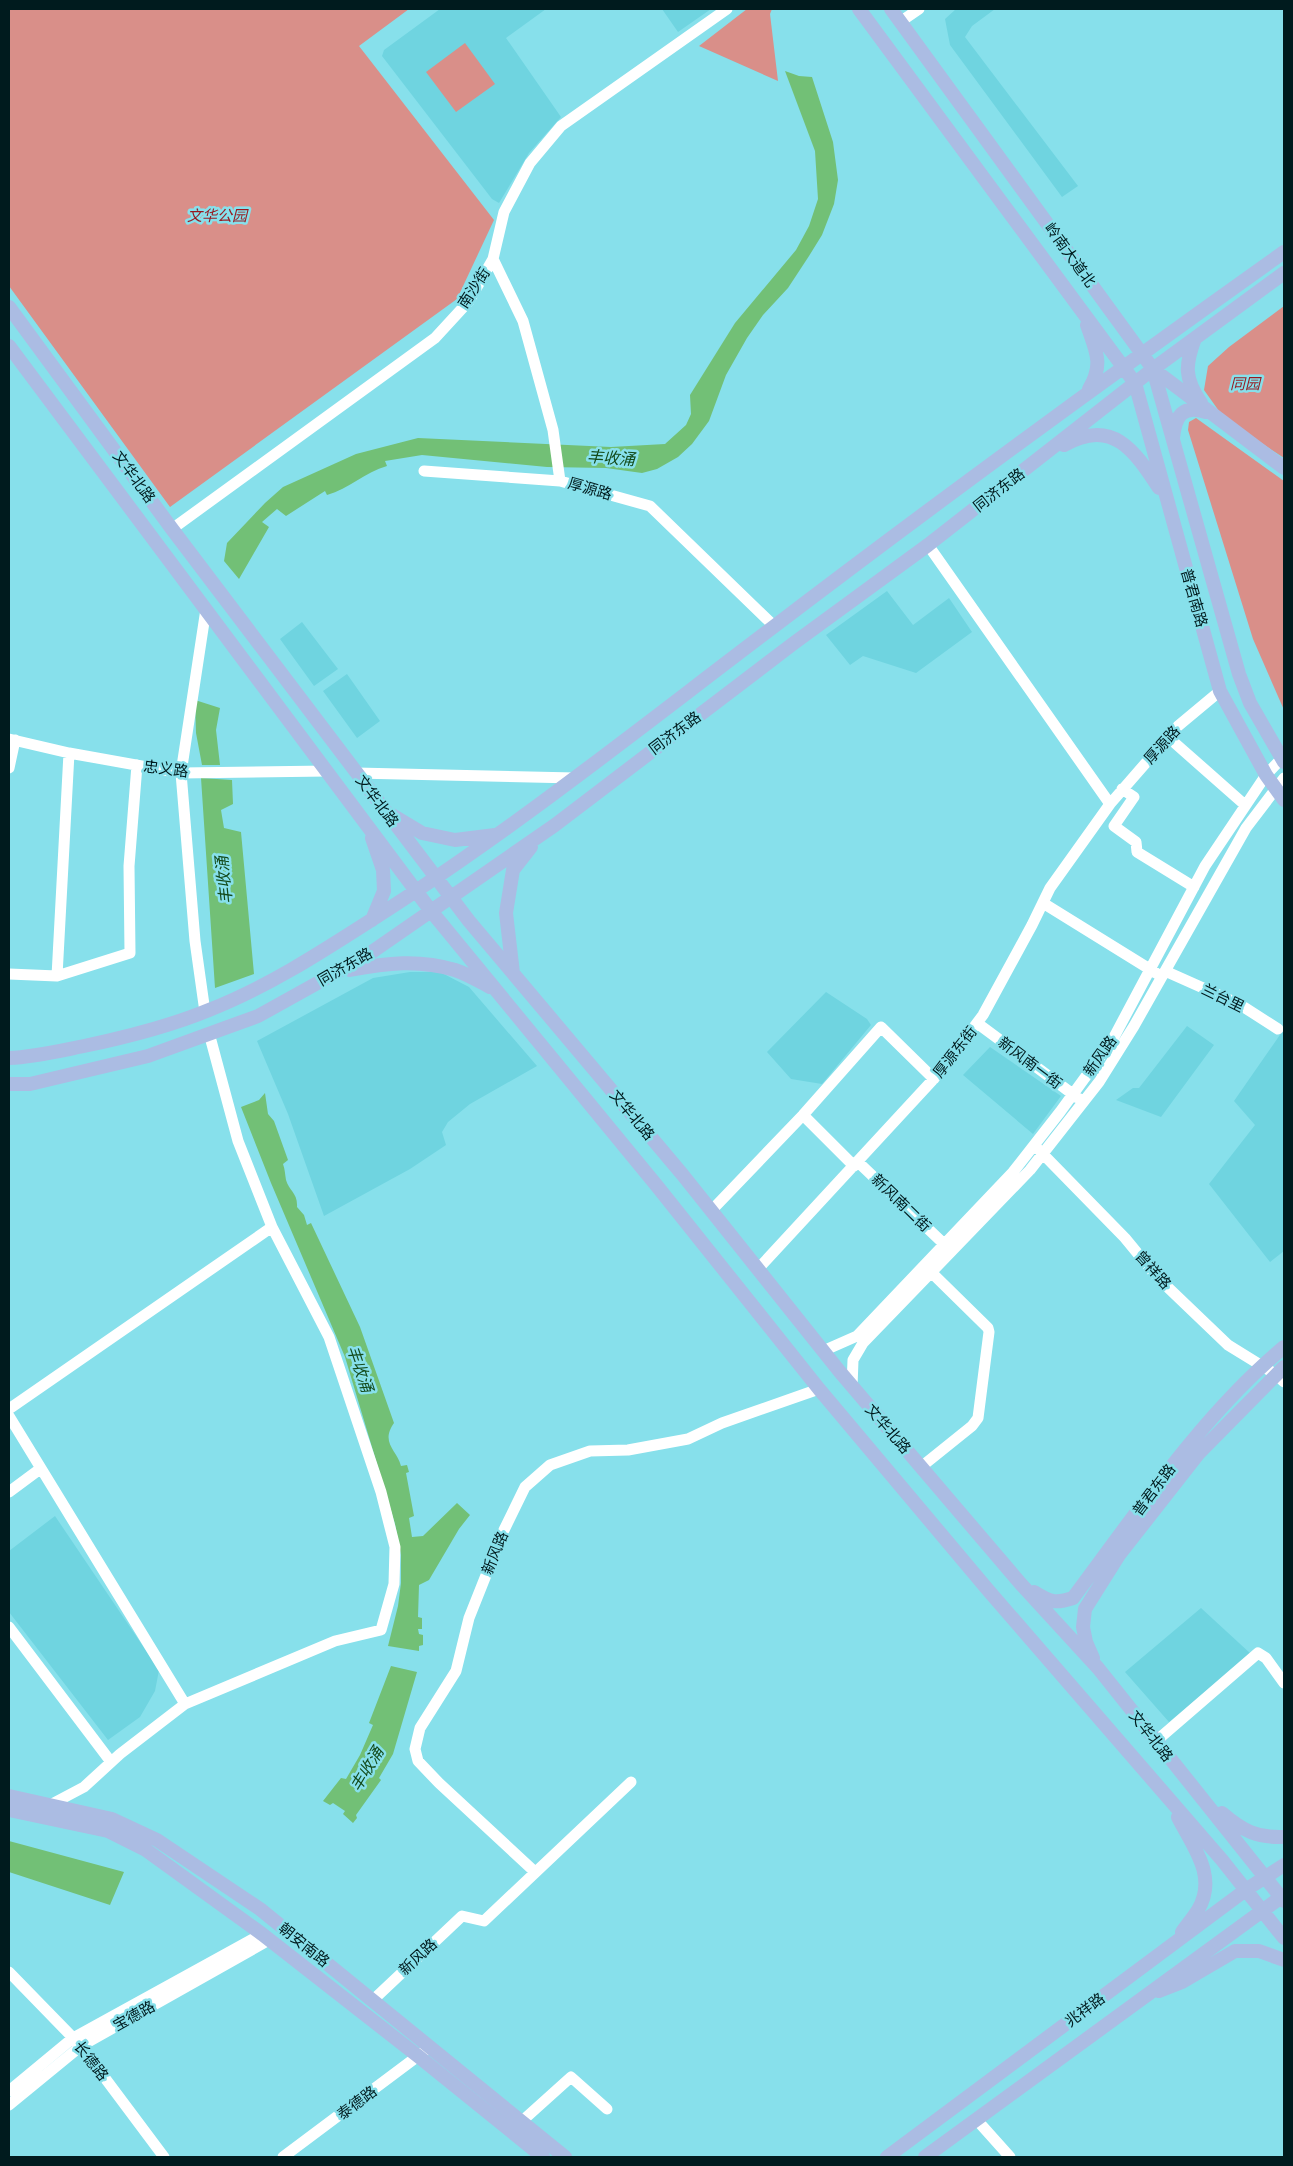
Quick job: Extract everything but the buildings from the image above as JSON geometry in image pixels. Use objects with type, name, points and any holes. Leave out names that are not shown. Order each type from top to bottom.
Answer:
[{"type":"main road","name":"岭南大道北","points":[[859,9],[1135,383]]},
{"type":"main road","name":"岭南大道北","points":[[891,9],[1153,369],[1284,468]]},
{"type":"main road","points":[[922,94],[936,103],[953,126],[963,135],[971,128],[968,115]]},
{"type":"main road","name":"同济东路","points":[[9,1058],[28,1057],[144,1034],[205,1012],[243,996],[372,920],[498,835],[576,778],[774,626],[1086,394],[1284,252]]},
{"type":"main road","name":"同济东路","points":[[9,1084],[30,1084],[148,1056],[258,1016],[366,956],[539,836],[794,642],[928,545],[1153,369],[1284,273]]},
{"type":"main road","name":"文华北路","points":[[9,307],[172,529],[451,897],[712,1211],[822,1351],[1020,1582],[1098,1668],[1155,1742],[1283,1898]]},
{"type":"main road","points":[[1083,312],[1098,356],[1097,376],[1086,394]]},
{"type":"main road","points":[[1195,338],[1186,366],[1193,392],[1210,413]]},
{"type":"main road","name":"文华北路","points":[[9,346],[431,911],[819,1389],[988,1590],[1247,1890],[1284,1938]]},
{"type":"main road","name":"普君南路","points":[[1153,369],[1240,674],[1250,703],[1283,760]]},
{"type":"main road","name":"普君南路","points":[[1135,383],[1220,691],[1266,775],[1280,783],[1284,800]]},
{"type":"main road","points":[[1173,443],[1175,424],[1183,413],[1188,410],[1196,410],[1210,413]]},
{"type":"main road","points":[[1040,458],[1073,440],[1098,433],[1118,440],[1133,451],[1167,500]]},
{"type":"main road","points":[[386,812],[422,833],[455,840],[498,835]]},
{"type":"main road","points":[[368,826],[383,870],[384,891],[372,920]]},
{"type":"main road","points":[[514,974],[506,913],[513,870],[539,836]]},
{"type":"main road","points":[[337,972],[388,963],[426,963],[456,970],[496,990]]},
{"type":"main road","name":"普君东路","points":[[1073,1598],[1186,1449],[1262,1366],[1284,1347]]},
{"type":"main road","name":"普君东路","points":[[1085,1609],[1119,1555],[1199,1453],[1281,1374]]},
{"type":"main road","points":[[1020,1582],[1048,1601],[1061,1602],[1073,1598],[1085,1609],[1083,1628],[1086,1642],[1098,1668]]},
{"type":"main road","points":[[1193,1789],[1239,1828],[1265,1837],[1284,1837]]},
{"type":"main road","name":"朝安南路","points":[[9,1796],[112,1819],[156,1840],[260,1909],[565,2157]]},
{"type":"main road","points":[[1170,1800],[1204,1866],[1206,1883],[1199,1909],[1172,1945]]},
{"type":"main road","name":"朝安南路","points":[[9,1810],[108,1831],[146,1850],[266,1936],[543,2157]]},
{"type":"main road","name":"兆祥路","points":[[887,2157],[1172,1945],[1284,1865]]},
{"type":"main road","name":"兆祥路","points":[[924,2157],[1142,1997],[1263,1910],[1283,1898]]},
{"type":"main road","points":[[1142,1997],[1182,1982],[1235,1951],[1259,1951],[1284,1960]]},
{"type":"street","name":"南沙街","points":[[172,529],[434,338],[469,301],[493,259],[504,212],[530,163],[561,126],[727,9]]},
{"type":"street","points":[[900,22],[918,9]]},
{"type":"street","name":"厚源路","points":[[493,259],[523,321],[552,430],[560,481],[650,506],[774,626]]},
{"type":"street","points":[[424,471],[560,481]]},
{"type":"street","points":[[928,545],[1110,804]]},
{"type":"street","points":[[205,1012],[195,941],[185,773],[206,609]]},
{"type":"street","name":"厚源路","points":[[1110,804],[1178,726],[1220,691]]},
{"type":"street","points":[[1168,737],[1246,805]]},
{"type":"street","points":[[9,768],[12,740]]},
{"type":"street","name":"忠义路","points":[[12,740],[68,753],[185,773],[326,770]]},
{"type":"street","points":[[57,976],[68,753]]},
{"type":"street","name":"新风路","points":[[822,1351],[857,1336],[1013,1172],[1035,1144],[1113,1039],[1205,866],[1266,775],[1283,760]]},
{"type":"street","points":[[9,974],[57,976],[130,953],[129,866],[137,766]]},
{"type":"street","points":[[356,773],[576,778]]},
{"type":"street","name":"新风路","points":[[852,1387],[853,1360],[863,1343],[1030,1170],[1099,1082],[1246,828],[1280,783]]},
{"type":"street","points":[[1122,789],[1134,797],[1114,826],[1136,842],[1137,852],[1194,887]]},
{"type":"street","name":"厚源东街","points":[[758,1269],[934,1079],[977,1024],[1050,888],[1110,804]]},
{"type":"street","name":"兰台里","points":[[1043,904],[1150,970],[1240,1004],[1278,1028]]},
{"type":"street","name":"新风南一街","points":[[977,1024],[1083,1102]]},
{"type":"street","points":[[712,1211],[803,1115],[881,1028],[934,1079]]},
{"type":"street","points":[[50,1805],[84,1787],[111,1762],[185,1704],[334,1641],[382,1630],[394,1584],[395,1548],[381,1492],[328,1337],[272,1227],[238,1141],[209,1033]]},
{"type":"street","name":"新风南二街","points":[[803,1115],[944,1244]]},
{"type":"street","name":"曾祥路","points":[[1035,1144],[1042,1155],[1125,1238],[1157,1277],[1228,1345],[1262,1366],[1281,1374]]},
{"type":"street","points":[[9,1409],[272,1227]]},
{"type":"street","points":[[922,1468],[972,1426],[978,1418],[990,1332],[931,1272]]},
{"type":"street","name":"新风路","points":[[535,1872],[439,1783],[418,1761],[415,1749],[420,1728],[456,1671],[469,1618],[504,1530],[525,1487],[550,1465],[590,1452],[628,1450],[688,1439],[722,1423],[819,1389]]},
{"type":"street","points":[[9,1416],[40,1470],[185,1704]]},
{"type":"street","points":[[9,1492],[40,1470]]},
{"type":"street","points":[[9,1627],[111,1762]]},
{"type":"street","points":[[1155,1742],[1258,1653],[1266,1658],[1284,1684]]},
{"type":"street","name":"新风路","points":[[372,2001],[462,1916],[484,1921],[631,1782]]},
{"type":"street","name":"宝德路","points":[[9,2091],[77,2042],[266,1936]]},
{"type":"street","name":"长德路","points":[[9,1972],[77,2042],[164,2157]]},
{"type":"street","name":"宝德路","points":[[9,2105],[77,2042]]},
{"type":"street","name":"泰德路","points":[[283,2157],[430,2047]]},
{"type":"street","points":[[521,2122],[571,2077],[607,2109]]},
{"type":"street","points":[[976,2119],[1010,2157]]},
{"type":"shaded area","points":[[440,9],[546,9],[506,38],[561,117],[529,153],[499,203],[492,199],[382,56],[384,50]]},
{"type":"shaded area","points":[[662,9],[711,9],[678,32]]},
{"type":"shaded area","points":[[956,9],[995,9],[972,26],[965,37],[1078,186],[1062,197],[950,45],[945,19]]},
{"type":"shaded area","points":[[887,591],[913,625],[949,598],[972,632],[916,673],[863,656],[850,665],[826,635]]},
{"type":"shaded area","points":[[302,622],[338,669],[314,686],[280,639]]},
{"type":"shaded area","points":[[347,674],[380,721],[357,738],[323,691]]},
{"type":"shaded area","points":[[410,972],[440,972],[469,987],[537,1066],[470,1104],[448,1122],[442,1132],[446,1145],[410,1169],[324,1216],[288,1114],[257,1041],[373,978]]},
{"type":"shaded area","points":[[826,992],[867,1019],[871,1025],[822,1084],[791,1079],[767,1052]]},
{"type":"shaded area","points":[[1187,1026],[1214,1045],[1161,1117],[1116,1100],[1133,1088],[1139,1088]]},
{"type":"shaded area","points":[[1284,1029],[1284,1251],[1270,1262],[1209,1184],[1255,1125],[1234,1101]]},
{"type":"shaded area","points":[[990,1047],[1061,1096],[1033,1134],[963,1075]]},
{"type":"shaded area","points":[[55,1516],[159,1670],[155,1691],[140,1717],[108,1740],[9,1612],[9,1551]]},
{"type":"shaded area","points":[[1201,1608],[1251,1654],[1169,1722],[1125,1672]]},
{"type":"green space","name":"文华公园","points":[[9,9],[409,9],[359,46],[494,220],[457,299],[170,507],[9,286]]},
{"type":"green space","points":[[747,9],[772,9],[770,14],[778,81],[699,46]]},
{"type":"green space","points":[[465,43],[495,84],[456,112],[426,72]]},
{"type":"green space","name":"同园","points":[[1284,306],[1284,458],[1224,418],[1204,390],[1208,366],[1229,347]]},
{"type":"green space","points":[[1196,418],[1284,481],[1284,710],[1253,639],[1188,430],[1189,422]]},
{"type":"water","name":"丰收涌","points":[[785,71],[799,76],[812,77],[833,142],[838,180],[834,204],[822,235],[809,256],[788,288],[763,315],[747,338],[726,375],[709,421],[692,444],[678,457],[657,469],[642,473],[606,468],[547,467],[422,455],[385,461],[387,466],[371,472],[335,492],[327,495],[325,491],[286,516],[277,509],[262,522],[269,527],[239,579],[224,561],[227,543],[283,487],[356,454],[418,438],[611,447],[665,444],[686,425],[691,414],[690,395],[735,323],[796,250],[809,226],[818,199],[815,151]]},
{"type":"water","points":[[195,700],[220,708],[216,730],[220,765],[202,765],[196,733]]},
{"type":"water","name":"丰收涌","points":[[201,778],[232,780],[233,804],[221,810],[224,828],[241,832],[254,974],[215,988]]},
{"type":"water","name":"丰收涌","points":[[265,1093],[268,1114],[274,1121],[288,1160],[283,1164],[287,1184],[295,1195],[297,1207],[304,1215],[307,1225],[311,1223],[360,1327],[394,1423],[390,1430],[389,1441],[401,1466],[407,1465],[409,1472],[406,1473],[414,1516],[409,1518],[412,1537],[423,1536],[457,1503],[470,1515],[459,1529],[429,1580],[419,1585],[418,1617],[422,1618],[422,1629],[418,1629],[419,1634],[423,1635],[423,1645],[419,1646],[419,1651],[388,1646],[398,1606],[401,1583],[401,1555],[395,1524],[345,1357],[241,1107],[259,1100]]},
{"type":"water","name":"丰收涌","points":[[391,1666],[417,1672],[393,1754],[379,1778],[381,1780],[356,1815],[357,1818],[353,1823],[343,1814],[345,1811],[333,1803],[330,1805],[323,1801],[341,1778],[346,1779],[360,1755],[373,1725],[369,1723]]},
{"type":"water","points":[[9,1841],[124,1872],[110,1905],[9,1872]]}]
